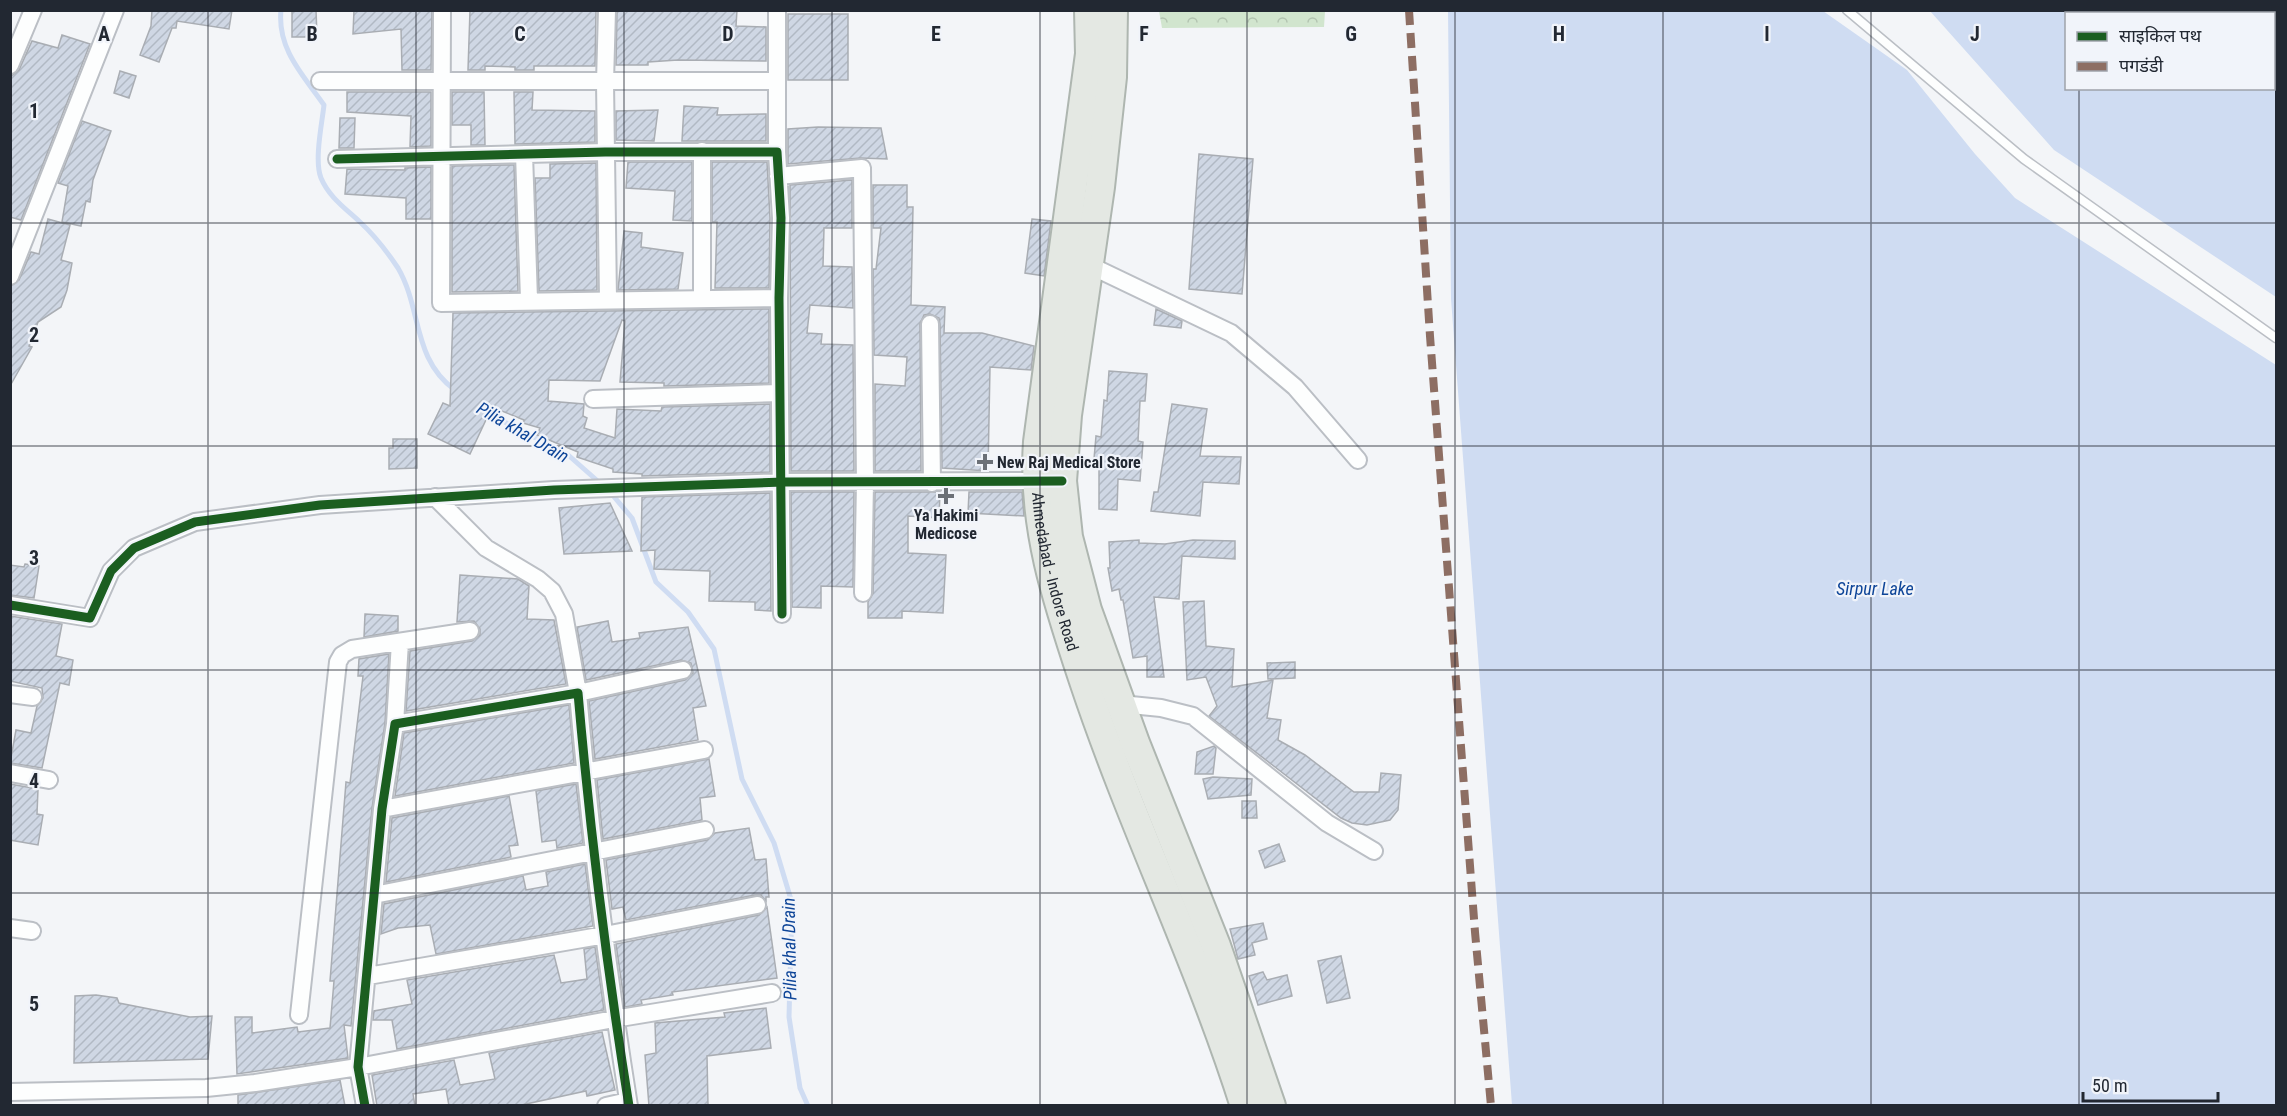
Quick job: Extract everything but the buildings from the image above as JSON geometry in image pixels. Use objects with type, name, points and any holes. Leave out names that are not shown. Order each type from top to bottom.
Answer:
[{"type":"highway","name":"Ahmedabad - Indore Road","points":[[1089,10],[1090,54],[1038,442],[1068,537],[1087,610],[1121,704],[1216,946],[1271,1106]]},
{"type":"highway","name":"Ahmedabad - Indore Road","points":[[1113,10],[1112,77],[1089,265],[1067,415],[1049,481],[1042,540],[1062,616],[1112,763],[1227,1048],[1245,1106]]},
{"type":"street","points":[[10,64],[33,10]]},
{"type":"street","points":[[10,276],[115,10]]},
{"type":"street","points":[[442,10],[441,303],[529,299],[779,298]]},
{"type":"street","points":[[607,10],[605,152],[608,299]]},
{"type":"street","points":[[777,10],[777,152],[781,218],[779,298],[783,482],[782,614]]},
{"type":"street","points":[[320,81],[777,81]]},
{"type":"street","points":[[702,151],[702,298]]},
{"type":"street","points":[[337,159],[605,152],[777,152]]},
{"type":"street","points":[[524,154],[529,299]]},
{"type":"street","points":[[778,176],[862,168],[865,483],[863,593]]},
{"type":"street","points":[[1089,265],[1231,333],[1295,387],[1358,460]]},
{"type":"street","points":[[930,324],[932,483]]},
{"type":"street","points":[[593,399],[780,393]]},
{"type":"street","points":[[10,605],[90,618],[111,572],[134,548],[157,536],[195,522],[320,505],[554,490],[783,482],[1049,481]]},
{"type":"street","points":[[435,497],[486,548],[538,579],[552,591],[564,614],[578,693],[594,854],[614,1018],[629,1103],[606,1106]]},
{"type":"street","points":[[299,1016],[338,662],[342,655],[352,650],[470,632]]},
{"type":"street","points":[[365,1106],[358,1067],[382,809],[395,724],[400,642]]},
{"type":"street","points":[[395,724],[578,693],[682,670]]},
{"type":"street","points":[[10,694],[33,697]]},
{"type":"street","points":[[1121,704],[1161,708],[1193,716],[1327,823],[1374,851]]},
{"type":"street","points":[[382,809],[704,750]]},
{"type":"street","points":[[10,773],[49,780]]},
{"type":"street","points":[[374,895],[594,854],[705,830]]},
{"type":"street","points":[[368,976],[757,906]]},
{"type":"street","points":[[10,928],[32,931]]},
{"type":"street","points":[[10,1092],[206,1088],[358,1067],[614,1018],[772,993]]},
{"type":"lane","points":[[1847,10],[2024,159],[2277,338]]},
{"type":"green space","points":[[1159,10],[1325,11],[1324,27],[1162,28]]},
{"type":"water","name":"Sirpur Lake","points":[[1448,11],[1823,11],[1907,70],[1975,154],[2015,198],[2276,365],[2276,1105],[1512,1105],[1451,299]]},
{"type":"water","points":[[1930,11],[2276,11],[2276,297],[2054,150]]},
{"type":"waterway","name":"Pilia khal Drain","points":[[281,10],[281,24],[287,49],[300,72],[324,105],[318,152],[319,171],[324,185],[333,197],[370,232],[398,268],[406,284],[419,333],[431,364],[441,378],[455,390]]},
{"type":"waterway","name":"Pilia khal Drain","points":[[485,412],[567,454],[601,484]]},
{"type":"waterway","name":"Pilia khal Drain","points":[[610,492],[632,518],[656,582],[688,612],[714,649],[742,779],[774,843],[792,903],[789,1017],[800,1088],[808,1106]]},
{"type":"marked path","points":[[1409,10],[1430,336],[1475,932],[1491,1106]]},
{"type":"cycle path","points":[[337,159],[605,152],[777,152],[781,218],[779,298],[782,614]]},
{"type":"cycle path","points":[[10,605],[90,618],[111,571],[134,548],[195,522],[320,505],[554,490],[783,482],[1062,481]]},
{"type":"cycle path","points":[[365,1106],[358,1067],[382,809],[395,724],[578,693],[600,900],[629,1106]]},
{"type":"place","name":"New Raj Medical Store","points":[[985,462]]},
{"type":"place","name":"Ya Hakimi Medicose","points":[[946,496]]}]
